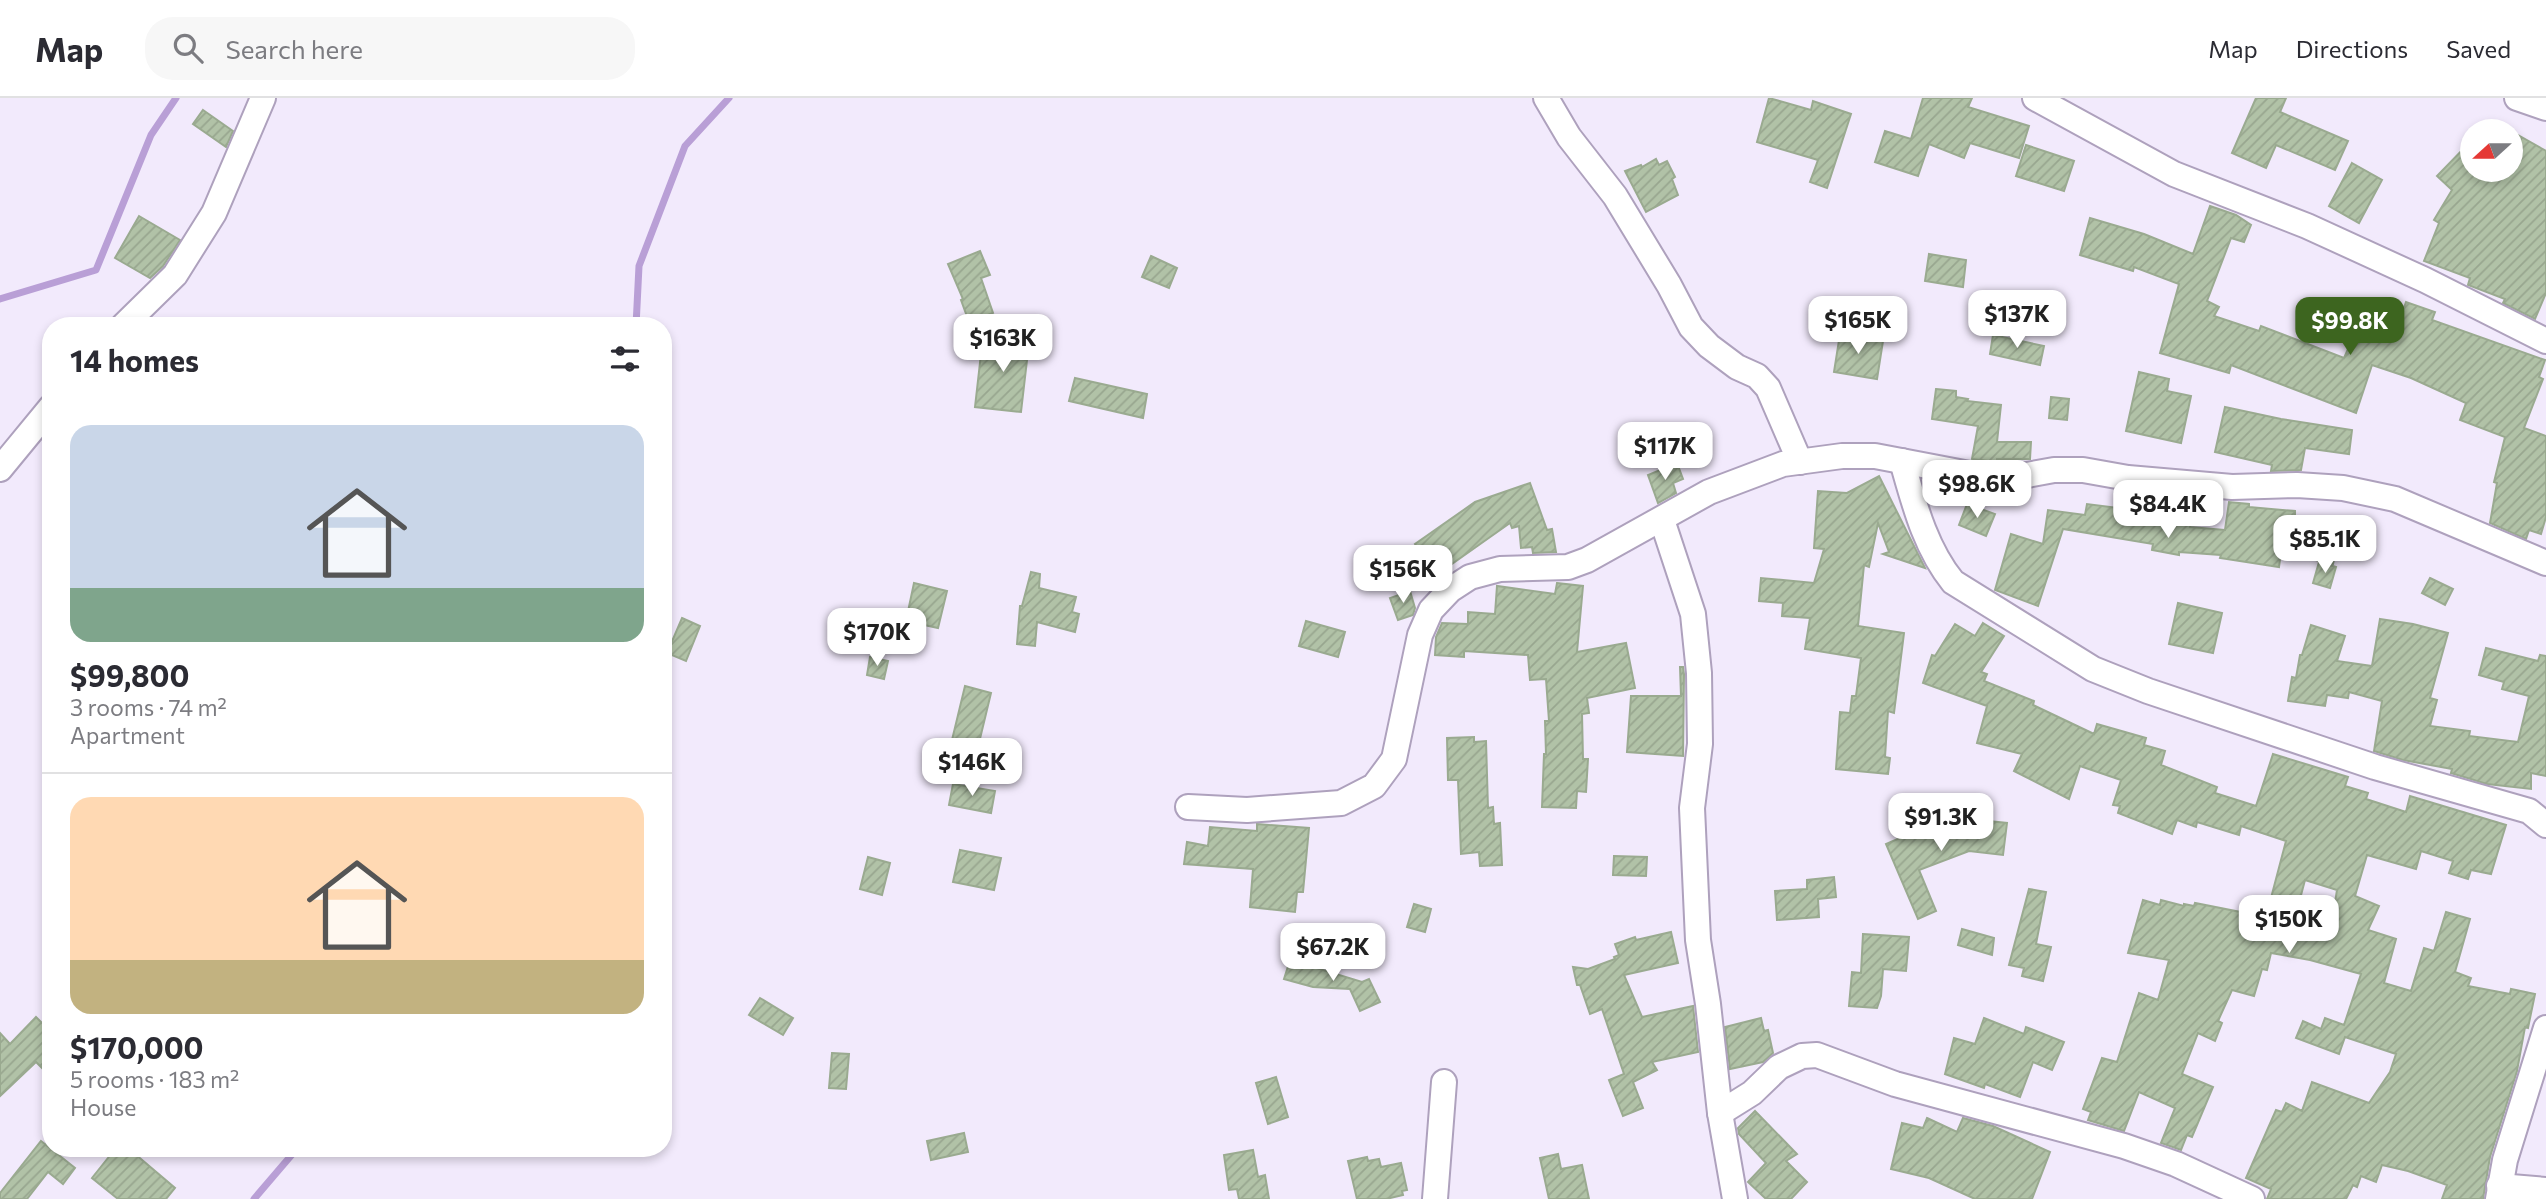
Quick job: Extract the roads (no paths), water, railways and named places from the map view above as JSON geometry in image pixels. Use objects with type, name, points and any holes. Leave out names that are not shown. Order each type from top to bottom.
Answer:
[{"type":"street","points":[[132,317],[175,275],[214,214],[263,98]]},
{"type":"street","points":[[1546,98],[1569,137],[1615,197],[1669,285],[1691,327],[1709,346],[1737,367],[1757,376],[1768,388],[1800,462]]},
{"type":"street","points":[[2035,98],[2174,174],[2307,226],[2425,280],[2546,341]]},
{"type":"street","points":[[2517,98],[2546,108]]},
{"type":"street","points":[[0,470],[42,418]]},
{"type":"street","points":[[1188,807],[1247,810],[1340,803],[1374,786],[1394,758],[1420,635],[1431,610],[1450,590],[1470,578],[1500,569],[1568,567],[1587,560],[1709,492],[1783,464],[1842,456],[1875,456],[1980,476],[2016,477],[2063,470],[2232,487],[2297,485],[2343,488],[2395,499],[2546,564]]},
{"type":"street","points":[[1902,461],[1930,544],[1941,568],[1953,582],[2093,669],[2148,691],[2375,767],[2529,811],[2546,825]]},
{"type":"street","points":[[1662,520],[1693,614],[1699,673],[1700,744],[1692,808],[1696,919],[1720,1113],[1735,1199]]},
{"type":"street","points":[[2546,1028],[2505,1160],[2499,1193],[2546,1190]]},
{"type":"street","points":[[1720,1113],[1752,1093],[1779,1067],[1802,1056],[1817,1055],[1895,1084],[2124,1146],[2175,1164],[2252,1199]]},
{"type":"street","points":[[1435,1199],[1444,1082]]},
{"type":"waterway","points":[[0,299],[96,270],[151,135],[176,98]]},
{"type":"waterway","points":[[636,317],[639,266],[685,146],[729,98]]},
{"type":"waterway","points":[[254,1199],[290,1157]]}]
